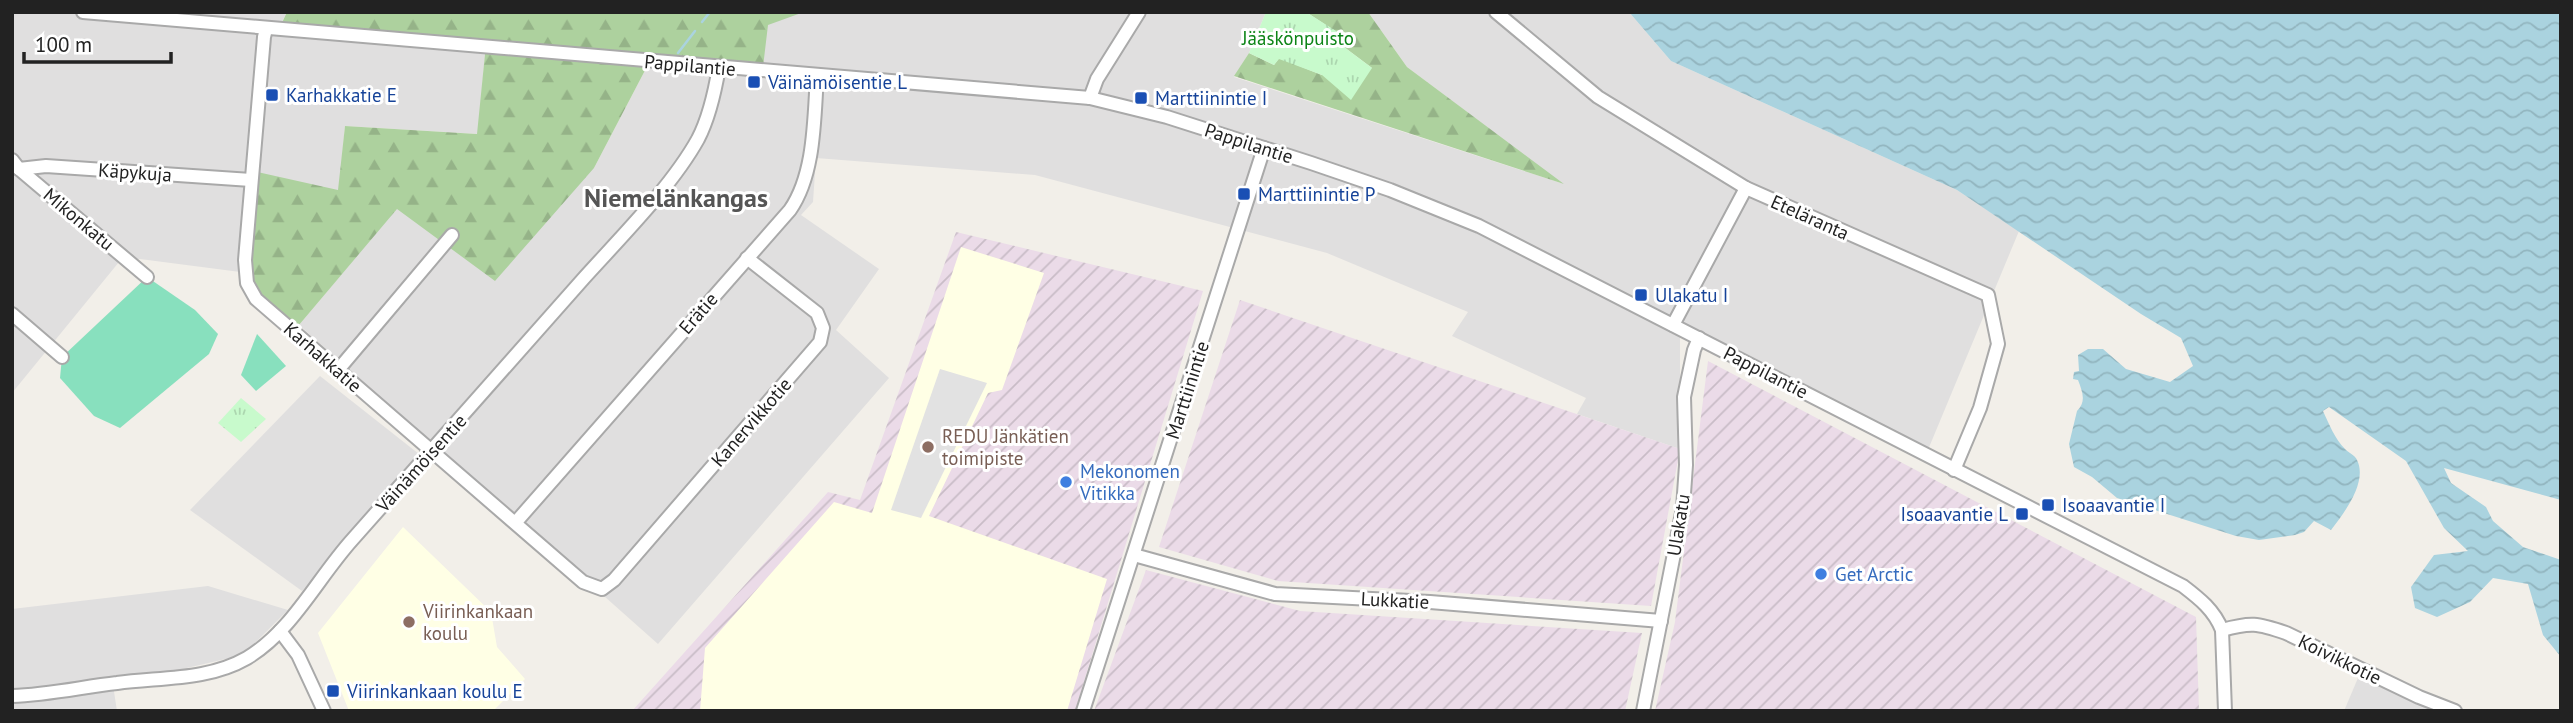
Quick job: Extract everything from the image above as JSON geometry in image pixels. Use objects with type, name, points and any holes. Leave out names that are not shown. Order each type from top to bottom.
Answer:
[{"type":"street","name":"Pappilantie","points":[[83,12],[1090,98],[1167,117],[1390,190],[1467,221],[2183,586],[2206,605],[2217,618],[2222,630]]},
{"type":"street","points":[[1090,98],[1097,79],[1139,12]]},
{"type":"street","name":"Eteläranta","points":[[1496,12],[1598,97],[1746,188],[1988,295],[1998,344],[1980,408],[1954,470]]},
{"type":"street","name":"Karhakkatie","points":[[266,29],[245,260],[247,284],[256,299],[583,582],[602,589]]},
{"type":"street","name":"Väinämöisentie","points":[[12,696],[186,677],[226,667],[263,648],[280,631],[350,542],[661,190],[698,138],[719,68]]},
{"type":"street","name":"Erätie","points":[[516,522],[802,194],[810,149],[817,76]]},
{"type":"street","name":"Marttiinintie","points":[[1083,711],[1264,148]]},
{"type":"street","name":"Käpykuja","points":[[16,164],[251,180]]},
{"type":"street","name":"Mikonkatu","points":[[16,164],[147,277]]},
{"type":"street","points":[[1672,325],[1746,188]]},
{"type":"street","points":[[338,370],[452,235]]},
{"type":"street","name":"Kanervikkotie","points":[[602,589],[614,580],[820,342],[823,328],[817,313],[747,258]]},
{"type":"street","points":[[12,314],[62,356]]},
{"type":"street","name":"Ulakatu","points":[[1643,711],[1683,508],[1686,465],[1684,397],[1699,338]]},
{"type":"street","name":"Lukkatie","points":[[1135,555],[1275,594],[1430,602],[1661,621]]},
{"type":"street","name":"Koivikkotie","points":[[2222,630],[2246,623],[2264,625],[2455,711]]},
{"type":"street","points":[[2222,630],[2225,711]]},
{"type":"street","points":[[280,631],[298,655],[324,711]]},
{"type":"shaded area","points":[[12,12],[287,12],[280,26],[486,43],[478,134],[345,126],[339,190],[248,273],[140,259],[119,262],[12,393]]},
{"type":"shaded area","points":[[804,12],[1266,12],[1249,53],[1234,77],[1561,183],[1407,67],[1368,12],[1629,12],[1671,61],[1957,190],[2019,231],[1925,457],[1680,332],[1680,449],[1577,414],[1586,398],[1452,336],[1468,312],[1327,253],[1035,175],[816,158],[813,202],[801,215],[879,269],[836,330],[889,378],[658,644],[299,325],[397,208],[594,168],[652,57]]},
{"type":"shaded area","points":[[956,232],[1203,291],[1075,711],[632,711],[828,492],[860,500]]},
{"type":"shaded area","name":"REDU Jänkätien toimipiste","points":[[961,247],[1044,273],[1002,390],[988,393],[929,516],[1107,579],[1067,711],[700,711],[705,648],[834,502],[872,513]]},
{"type":"shaded area","points":[[1240,300],[1680,449],[1651,606],[1278,581],[1159,547]]},
{"type":"shaded area","points":[[1708,361],[2196,617],[2199,711],[1655,711],[1675,622]]},
{"type":"shaded area","points":[[940,369],[987,383],[921,518],[891,510]]},
{"type":"shaded area","points":[[320,376],[424,458],[302,591],[190,510]]},
{"type":"shaded area","name":"Viirinkankaan koulu","points":[[403,527],[491,612],[497,647],[525,679],[493,711],[349,711],[318,633]]},
{"type":"shaded area","points":[[1146,570],[1300,611],[1642,633],[1625,711],[1094,711]]},
{"type":"shaded area","points":[[208,586],[288,610],[243,655],[113,685],[117,711],[12,711],[12,609]]},
{"type":"shaded area","points":[[2358,678],[2442,711],[2344,711]]},
{"type":"green space","points":[[287,12],[804,12],[768,25],[763,67],[652,57],[594,168],[495,281],[397,209],[299,325],[273,314],[256,299],[245,260],[253,171],[338,190],[345,126],[477,134],[486,44],[280,27]]},
{"type":"green space","name":"Jääskönpuisto","points":[[1266,12],[1306,12],[1336,31],[1344,47],[1372,68],[1351,100],[1322,75],[1279,59],[1274,65],[1249,53]]},
{"type":"green space","points":[[1306,12],[1368,12],[1407,67],[1564,184],[1234,76],[1249,53],[1274,65],[1279,58],[1322,75],[1372,68],[1344,47],[1335,31]]},
{"type":"green space","points":[[147,277],[195,310],[218,334],[209,354],[120,428],[94,416],[60,378],[62,357]]},
{"type":"green space","points":[[257,334],[286,366],[256,391],[241,375]]},
{"type":"green space","points":[[241,398],[266,419],[241,442],[218,423]]},
{"type":"water","points":[[1629,12],[2561,12],[2561,500],[2444,468],[2451,483],[2486,507],[2493,521],[2523,547],[2561,560],[2561,657],[2543,635],[2528,584],[2493,578],[2470,602],[2437,617],[2415,608],[2411,587],[2434,555],[2468,551],[2444,528],[2406,461],[2329,407],[2323,411],[2335,436],[2356,458],[2360,469],[2353,497],[2331,530],[2314,521],[2304,532],[2259,540],[2236,536],[2117,498],[2092,477],[2074,467],[2069,444],[2077,411],[2083,400],[2078,380],[2073,379],[2074,372],[2079,371],[2078,355],[2088,349],[2103,349],[2126,369],[2170,382],[2193,366],[2181,338],[1957,190],[1671,61]]},
{"type":"waterway","points":[[702,22],[710,12]]},
{"type":"waterway","points":[[678,53],[695,31]]},
{"type":"place","name":"Väinämöisentie L","points":[[754,82]]},
{"type":"place","name":"Karhakkatie E","points":[[272,95]]},
{"type":"place","name":"Marttiinintie I","points":[[1141,98]]},
{"type":"place","name":"Marttiinintie P","points":[[1244,194]]},
{"type":"place","name":"Ulakatu I","points":[[1641,295]]},
{"type":"place","name":"REDU Jänkätien toimipiste","points":[[928,447]]},
{"type":"place","name":"Mekonomen Vitikka","points":[[1066,482]]},
{"type":"place","name":"Isoaavantie I","points":[[2048,505]]},
{"type":"place","name":"Isoaavantie L","points":[[2022,514]]},
{"type":"place","name":"Get Arctic","points":[[1821,574]]},
{"type":"place","name":"Viirinkankaan koulu","points":[[409,622]]},
{"type":"place","name":"Viirinkankaan koulu E","points":[[333,691]]},
{"type":"district","name":"Niemelänkangas","points":[[676,198]]}]
